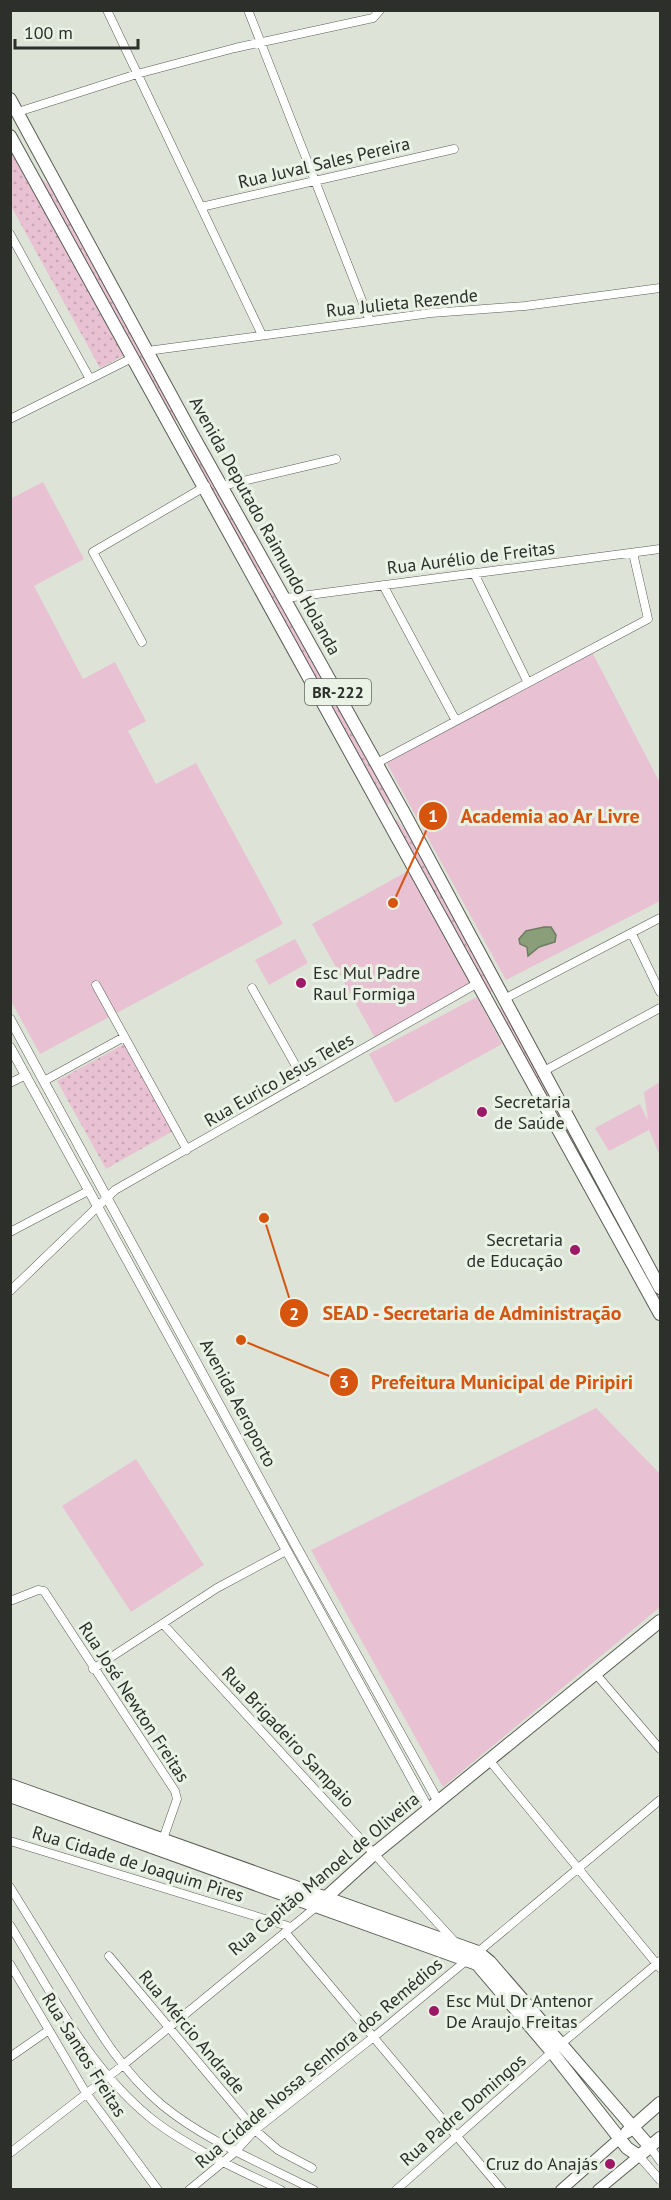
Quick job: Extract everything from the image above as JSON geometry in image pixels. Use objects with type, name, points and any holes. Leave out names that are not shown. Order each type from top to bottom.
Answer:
[{"type":"main road","name":"Avenida Deputado Raimundo Holanda","points":[[10,99],[191,432],[377,763],[660,1288]]},
{"type":"main road","name":"Avenida Deputado Raimundo Holanda","points":[[10,136],[206,486],[660,1314]]},
{"type":"main road","points":[[32,174],[48,166]]},
{"type":"main road","points":[[178,436],[191,432]]},
{"type":"main road","points":[[387,817],[403,811]]},
{"type":"main road","name":"Rua Capitão Manoel de Oliveira","points":[[316,1907],[375,1853],[660,1621]]},
{"type":"main road","points":[[10,1785],[326,1898],[417,1936]]},
{"type":"main road","points":[[10,1796],[316,1907],[454,1948],[478,1952],[557,2048],[650,2147]]},
{"type":"main road","points":[[454,1948],[467,1959],[497,1977]]},
{"type":"main road","points":[[557,2048],[627,2148],[639,2156]]},
{"type":"main road","points":[[561,2190],[660,2103]]},
{"type":"main road","points":[[598,2190],[660,2138]]},
{"type":"street","points":[[107,10],[262,335]]},
{"type":"street","points":[[248,10],[370,321]]},
{"type":"street","points":[[18,112],[137,74],[261,41],[374,18],[380,10]]},
{"type":"street","name":"Rua Juval Sales Pereira","points":[[201,207],[454,149]]},
{"type":"street","points":[[10,234],[90,379]]},
{"type":"street","name":"Rua Julieta Rezende","points":[[147,351],[370,321],[660,288]]},
{"type":"street","points":[[10,419],[134,357]]},
{"type":"street","points":[[222,486],[336,459]]},
{"type":"street","points":[[142,642],[93,552],[206,486]]},
{"type":"street","name":"Rua Aurélio de Freitas","points":[[286,598],[660,549]]},
{"type":"street","points":[[377,763],[648,620],[633,553]]},
{"type":"street","points":[[474,573],[528,683]]},
{"type":"street","points":[[383,585],[456,721]]},
{"type":"street","points":[[504,999],[660,918]]},
{"type":"street","points":[[632,933],[660,992]]},
{"type":"street","name":"Rua Eurico Jesus Teles","points":[[10,1291],[44,1261],[107,1196],[478,983]]},
{"type":"street","points":[[96,985],[187,1150]]},
{"type":"street","points":[[252,988],[305,1082]]},
{"type":"street","points":[[544,1071],[660,1008]]},
{"type":"street","name":"Avenida Aeroporto","points":[[10,1019],[434,1805]]},
{"type":"street","points":[[44,1081],[124,1037]]},
{"type":"street","name":"Avenida Aeroporto","points":[[10,1047],[286,1551],[434,1805]]},
{"type":"street","points":[[10,1083],[26,1076]]},
{"type":"street","points":[[10,1233],[88,1191]]},
{"type":"street","points":[[93,1669],[217,1588],[286,1551]]},
{"type":"street","name":"Rua José Newton Freitas","points":[[10,1601],[38,1590],[46,1593],[93,1669],[175,1791],[177,1799],[164,1839]]},
{"type":"street","name":"Rua Brigadeiro Sampaio","points":[[163,1624],[375,1853],[454,1948]]},
{"type":"street","points":[[595,1673],[660,1749]]},
{"type":"street","points":[[489,1760],[659,1964]]},
{"type":"street","points":[[478,1952],[660,1800]]},
{"type":"street","name":"Rua Cidade de Joaquim Pires","points":[[10,1840],[288,1930]]},
{"type":"street","points":[[10,1887],[122,2066],[169,2110],[236,2151],[314,2190]]},
{"type":"street","name":"Rua Capitão Manoel de Oliveira","points":[[10,2153],[122,2066],[316,1907]]},
{"type":"street","points":[[10,1925],[86,2049],[108,2077],[154,2121],[222,2162],[281,2190]]},
{"type":"street","points":[[288,1930],[502,2190]]},
{"type":"street","name":"Rua Mércio Andrade","points":[[109,1956],[255,2130],[278,2150],[312,2168]]},
{"type":"street","name":"Rua Cidade Nossa Senhora dos Remédios","points":[[189,2190],[236,2151],[255,2130],[375,2036],[467,1959]]},
{"type":"street","name":"Rua Santos Freitas","points":[[10,1964],[86,2092],[158,2190]]},
{"type":"street","name":"Rua Padre Domingos","points":[[396,2190],[557,2048],[659,1964]]},
{"type":"street","points":[[10,2057],[49,2030]]},
{"type":"street","points":[[650,2147],[660,2161]]},
{"type":"street","points":[[639,2156],[660,2180]]},
{"type":"shaded area","points":[[10,148],[125,355],[100,368],[11,206]]},
{"type":"shaded area","points":[[42,179],[51,187],[179,419],[174,421],[40,180]]},
{"type":"shaded area","points":[[191,446],[200,457],[391,802],[388,805],[378,794],[188,447]]},
{"type":"shaded area","points":[[43,482],[84,559],[34,586],[83,679],[115,662],[146,721],[128,731],[156,784],[196,763],[283,924],[40,1054],[11,1001],[10,499]]},
{"type":"shaded area","points":[[591,650],[660,783],[660,901],[506,980],[385,760]]},
{"type":"shaded area","points":[[396,819],[407,832],[493,990],[492,992],[488,992],[394,821]]},
{"type":"shaded area","points":[[408,871],[471,985],[375,1038],[312,924]]},
{"type":"shaded area","points":[[551,927],[556,935],[555,942],[539,947],[528,956],[527,947],[520,944],[519,939],[526,931]]},
{"type":"shaded area","points":[[295,939],[308,963],[269,985],[255,960]]},
{"type":"shaded area","points":[[477,997],[502,1044],[395,1103],[369,1054]]},
{"type":"shaded area","points":[[500,1008],[503,1008],[660,1296],[660,1307],[498,1012]]},
{"type":"shaded area","points":[[124,1044],[173,1131],[106,1169],[57,1081]]},
{"type":"shaded area","points":[[660,1082],[660,1156],[649,1130],[609,1151],[595,1128],[640,1104],[648,1121],[644,1092]]},
{"type":"shaded area","points":[[596,1408],[660,1474],[660,1607],[443,1787],[311,1550]]},
{"type":"shaded area","points":[[136,1459],[204,1565],[131,1612],[62,1506]]},
{"type":"place","name":"Academia ao Ar Livre","points":[[393,903]]},
{"type":"place","name":"Esc Mul Padre Raul Formiga","points":[[301,983]]},
{"type":"place","name":"Secretaria de Saúde","points":[[482,1112]]},
{"type":"place","name":"SEAD - Secretaria de Administração","points":[[264,1218]]},
{"type":"place","name":"Secretaria de Educação","points":[[575,1250]]},
{"type":"place","name":"Prefeitura Municipal de Piripiri","points":[[241,1340]]},
{"type":"place","name":"Esc Mul Dr Antenor De Araujo Freitas","points":[[434,2011]]},
{"type":"place","name":"Cruz do Anajás","points":[[610,2164]]}]
